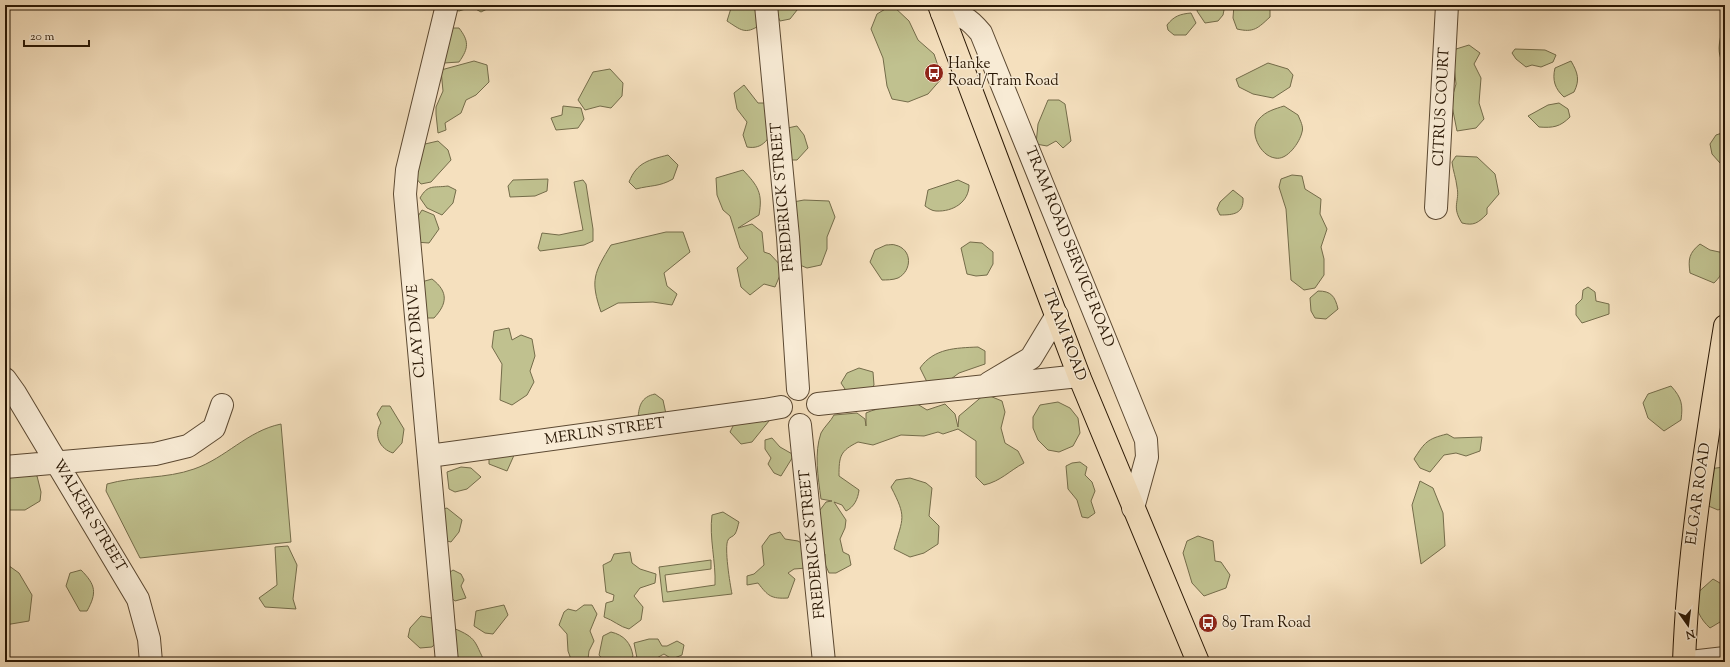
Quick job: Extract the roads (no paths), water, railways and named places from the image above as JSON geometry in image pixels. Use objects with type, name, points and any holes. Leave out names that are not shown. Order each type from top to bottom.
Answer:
[{"type":"main road","name":"TRAM ROAD","points":[[940,9],[1079,376],[1198,662]]},
{"type":"main road","name":"ELGAR ROAD","points":[[1684,662],[1688,574],[1698,496],[1725,326]]},
{"type":"street","name":"CLAY DRIVE","points":[[447,5],[407,170],[405,194],[447,662]]},
{"type":"street","name":"FREDERICK STREET","points":[[766,5],[788,237],[798,389]]},
{"type":"street","name":"CITRUS COURT","points":[[1436,208],[1447,5]]},
{"type":"street","name":"TRAM ROAD SERVICE ROAD","points":[[940,9],[971,20],[981,33],[1146,440],[1148,457],[1133,508]]},
{"type":"street","points":[[982,387],[1031,358],[1057,316]]},
{"type":"street","points":[[818,404],[1079,376]]},
{"type":"street","name":"WALKER STREET","points":[[5,379],[138,600],[149,639],[151,662]]},
{"type":"street","points":[[798,389],[808,390],[815,394],[818,404],[817,414],[812,422],[800,426],[790,424],[784,419],[781,407],[783,398],[788,392],[798,389]]},
{"type":"street","points":[[5,467],[155,454],[188,446],[214,428],[222,405]]},
{"type":"street","name":"MERLIN STREET","points":[[429,456],[756,412],[781,407]]},
{"type":"street","name":"FREDERICK STREET","points":[[800,426],[824,662]]},
{"type":"street","points":[[1690,662],[1725,658]]},
{"type":"place","name":"Hanke Road/Tram Road","points":[[934,73]]},
{"type":"place","name":"89 Tram Road","points":[[1208,623]]}]
